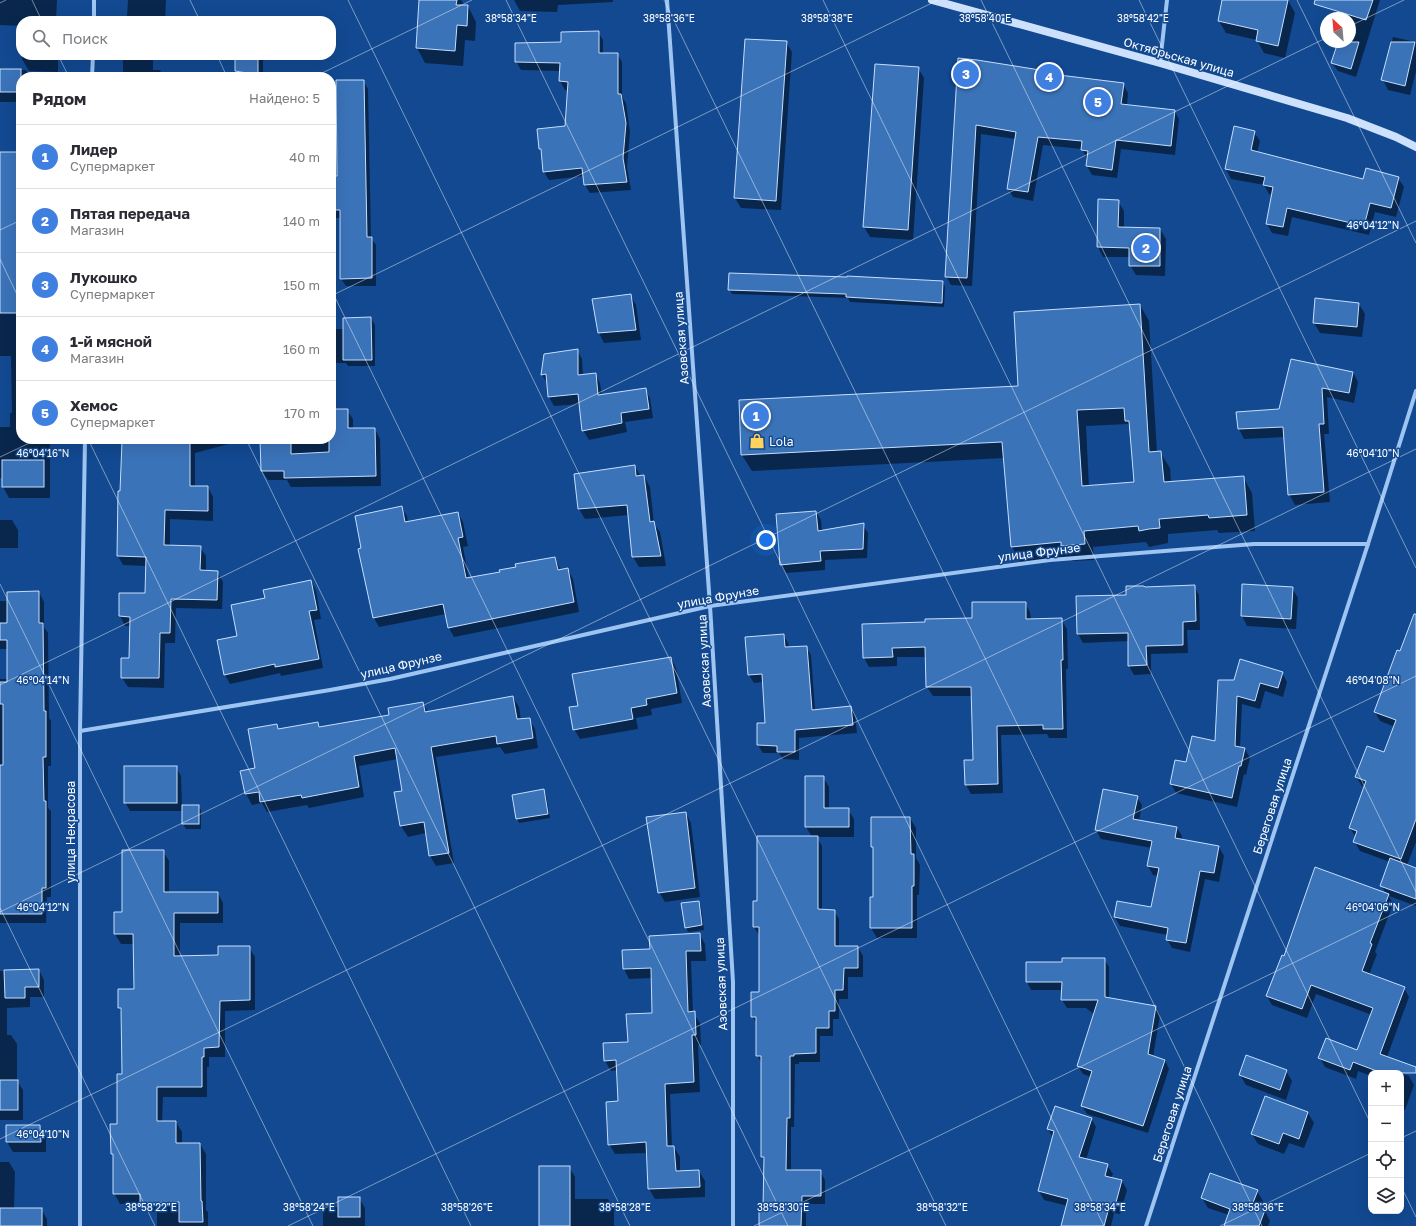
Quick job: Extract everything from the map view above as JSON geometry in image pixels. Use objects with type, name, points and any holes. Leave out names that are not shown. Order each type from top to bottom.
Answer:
[{"type":"street","points":[[94,0],[94,16]]},
{"type":"street","name":"Азовская улица","points":[[667,0],[710,606],[733,982],[733,1226]]},
{"type":"street","name":"Октябрьская улица","points":[[932,0],[1160,63],[1347,118],[1396,137],[1416,147]]},
{"type":"street","points":[[1160,63],[1167,0]]},
{"type":"street","points":[[92,72],[93,60]]},
{"type":"street","name":"Береговая улица","points":[[1146,1226],[1368,544],[1416,391]]},
{"type":"street","name":"улица Некрасова","points":[[80,1226],[80,731],[85,444]]},
{"type":"street","name":"улица Фрунзе","points":[[80,731],[390,679],[710,606],[1050,560],[1254,544],[1368,544]]},
{"type":"building","points":[[419,0],[457,0],[456,5],[468,5],[467,26],[457,25],[455,51],[416,48]]},
{"type":"building","points":[[1222,0],[1288,0],[1278,46],[1256,41],[1258,30],[1218,21]]},
{"type":"building","points":[[1315,0],[1373,0],[1366,20],[1356,17],[1356,12],[1340,12],[1314,4]]},
{"type":"building","points":[[599,31],[599,53],[618,53],[618,94],[621,94],[626,123],[623,158],[627,182],[584,185],[582,168],[543,172],[537,129],[565,126],[568,82],[559,81],[560,63],[515,62],[515,43],[561,42],[561,32]]},
{"type":"building","points":[[745,39],[787,41],[776,201],[734,198]]},
{"type":"building","points":[[1356,42],[1359,42],[1351,69],[1331,63],[1336,48],[1356,48]]},
{"type":"building","points":[[1391,42],[1415,42],[1405,86],[1381,80]]},
{"type":"building","points":[[958,58],[1040,70],[1041,67],[1059,69],[1059,75],[1124,83],[1121,104],[1175,110],[1171,146],[1116,140],[1112,170],[1086,166],[1088,151],[1081,150],[1082,141],[1038,137],[1028,192],[1007,189],[1016,132],[976,125],[967,278],[945,277]]},
{"type":"building","points":[[235,60],[258,60],[258,72],[235,71]]},
{"type":"building","points":[[875,64],[919,67],[908,230],[863,227]]},
{"type":"building","points":[[0,69],[21,69],[21,72],[16,72],[16,92],[0,92]]},
{"type":"building","points":[[336,80],[364,80],[367,237],[372,237],[372,278],[340,279],[340,210],[336,210]]},
{"type":"building","points":[[1234,126],[1255,131],[1251,150],[1363,179],[1366,168],[1399,177],[1391,208],[1370,203],[1364,226],[1287,208],[1283,227],[1266,224],[1273,187],[1263,185],[1265,177],[1225,169]]},
{"type":"building","points":[[0,152],[16,152],[16,313],[0,313]]},
{"type":"building","points":[[1098,199],[1119,200],[1118,227],[1160,228],[1160,266],[1129,266],[1129,248],[1097,247]]},
{"type":"building","points":[[729,273],[847,276],[943,281],[942,303],[846,297],[846,294],[728,290]]},
{"type":"building","points":[[631,294],[636,330],[598,333],[592,299]]},
{"type":"building","points":[[1315,298],[1359,303],[1357,327],[1313,323]]},
{"type":"building","points":[[1140,304],[1149,452],[1161,451],[1164,482],[1244,476],[1247,515],[1209,518],[1208,515],[1159,519],[1160,528],[1139,531],[1138,526],[1084,531],[1085,544],[1061,546],[1061,542],[1011,547],[1002,442],[741,455],[739,400],[1018,386],[1014,312]],"holes":[[[1124,408],[1125,421],[1129,421],[1134,482],[1082,486],[1077,410]]]},
{"type":"building","points":[[371,317],[372,360],[343,360],[343,318]]},
{"type":"building","points":[[578,349],[578,375],[596,373],[598,395],[646,388],[649,409],[621,413],[622,423],[582,431],[578,394],[548,397],[546,374],[541,375],[544,354]]},
{"type":"building","points":[[1291,359],[1353,372],[1349,393],[1322,388],[1324,424],[1319,424],[1324,492],[1288,495],[1283,427],[1238,429],[1236,412],[1279,409]]},
{"type":"building","points":[[336,409],[348,409],[348,428],[375,428],[376,476],[284,478],[284,471],[261,471],[260,444],[291,444],[291,454],[329,452],[329,444],[336,444]]},
{"type":"building","points":[[122,444],[190,444],[190,486],[208,486],[208,511],[165,510],[164,545],[201,546],[200,570],[218,571],[217,600],[171,599],[170,633],[160,633],[159,678],[121,678],[121,658],[129,658],[130,617],[119,616],[119,593],[145,593],[146,557],[117,556],[118,491],[120,491]]},
{"type":"building","points":[[2,460],[44,460],[44,487],[2,487]]},
{"type":"building","points":[[635,465],[636,476],[644,475],[650,522],[654,521],[661,556],[632,557],[627,505],[578,509],[574,474]]},
{"type":"building","points":[[402,506],[405,522],[458,512],[463,537],[458,538],[466,578],[500,572],[499,570],[516,567],[515,564],[555,557],[558,570],[568,568],[574,602],[448,628],[443,604],[373,618],[358,549],[361,548],[355,516]]},
{"type":"building","points":[[816,511],[818,531],[864,523],[863,549],[820,551],[821,561],[780,565],[776,514]]},
{"type":"building","points":[[311,580],[317,610],[309,611],[319,659],[275,667],[275,664],[224,675],[217,640],[237,636],[231,605],[265,598],[263,590]]},
{"type":"building","points":[[1242,584],[1293,587],[1291,619],[1241,616]]},
{"type":"building","points":[[1195,585],[1196,621],[1183,622],[1183,645],[1146,646],[1147,665],[1128,666],[1128,633],[1077,634],[1076,596],[1126,595],[1126,586],[1145,587]]},
{"type":"building","points":[[39,591],[39,623],[43,623],[44,711],[46,711],[46,757],[43,757],[44,801],[46,801],[46,888],[42,888],[42,914],[0,914],[0,765],[3,765],[3,704],[0,704],[0,682],[7,682],[7,640],[0,640],[0,623],[7,623],[7,592]]},
{"type":"building","points":[[972,602],[1026,602],[1026,619],[1062,618],[1063,660],[1061,660],[1063,729],[1043,729],[1043,725],[997,726],[998,784],[965,785],[964,760],[973,760],[971,687],[926,687],[925,647],[892,648],[893,657],[863,658],[862,624],[925,622],[925,619],[972,618]]},
{"type":"building","points":[[1414,614],[1416,614],[1416,819],[1401,859],[1353,842],[1357,831],[1349,828],[1366,781],[1355,777],[1367,746],[1384,752],[1396,720],[1374,712],[1397,650],[1400,651]]},
{"type":"building","points":[[784,634],[785,647],[807,646],[812,710],[851,706],[853,725],[795,730],[795,752],[777,752],[777,746],[757,745],[757,723],[765,723],[762,674],[748,675],[745,637]]},
{"type":"building","points":[[671,657],[677,693],[646,699],[647,705],[631,708],[633,719],[573,730],[569,707],[578,706],[572,674]]},
{"type":"building","points":[[1240,659],[1283,672],[1278,688],[1260,683],[1255,701],[1237,696],[1235,746],[1245,748],[1241,766],[1239,766],[1232,798],[1170,784],[1175,760],[1186,762],[1192,736],[1215,741],[1218,680],[1234,680]]},
{"type":"building","points":[[513,696],[517,719],[530,718],[533,738],[497,744],[496,736],[431,747],[449,853],[429,856],[424,822],[400,826],[394,792],[402,791],[395,748],[354,756],[359,787],[302,798],[301,795],[260,802],[259,792],[245,794],[240,771],[255,768],[248,729],[277,724],[278,729],[318,722],[319,727],[389,715],[388,708],[423,702],[425,712]]},
{"type":"building","points":[[124,766],[177,766],[177,803],[124,803]]},
{"type":"building","points":[[805,776],[824,776],[824,808],[849,808],[849,827],[805,827]]},
{"type":"building","points":[[544,789],[548,814],[516,819],[512,795]]},
{"type":"building","points":[[1103,789],[1138,796],[1133,819],[1177,827],[1175,838],[1219,846],[1214,873],[1200,871],[1186,943],[1166,940],[1168,928],[1114,917],[1117,901],[1151,907],[1159,868],[1147,866],[1152,841],[1095,830]]},
{"type":"building","points":[[182,805],[199,805],[199,824],[182,824]]},
{"type":"building","points":[[686,812],[695,888],[658,893],[646,817]]},
{"type":"building","points":[[871,817],[910,817],[911,854],[914,854],[912,928],[870,928],[870,897],[873,897],[873,847],[871,847]]},
{"type":"building","points":[[757,836],[818,836],[818,909],[835,910],[835,946],[858,946],[858,968],[844,968],[843,990],[835,990],[835,1011],[829,1011],[829,1028],[816,1028],[816,1053],[794,1054],[794,1056],[790,1056],[790,1118],[787,1118],[786,1170],[821,1170],[821,1196],[802,1196],[801,1226],[759,1226],[759,1208],[763,1208],[764,1157],[761,1157],[761,1056],[756,1056],[756,1017],[751,1017],[751,992],[759,992],[759,927],[753,927],[753,901],[757,901]]},
{"type":"building","points":[[122,850],[164,850],[164,892],[218,892],[218,913],[174,913],[174,956],[218,955],[218,946],[250,946],[250,1000],[220,1001],[219,1047],[204,1048],[204,1057],[202,1057],[202,1087],[157,1087],[157,1121],[176,1121],[176,1143],[200,1143],[201,1201],[203,1222],[179,1222],[179,1202],[140,1203],[140,1194],[113,1194],[113,1154],[111,1154],[110,1124],[117,1124],[117,1074],[122,1074],[121,1008],[118,1008],[118,989],[134,989],[133,934],[114,934],[114,912],[122,912]]},
{"type":"building","points":[[1390,858],[1416,868],[1416,899],[1380,886]]},
{"type":"building","points":[[1315,867],[1389,894],[1370,943],[1372,944],[1362,971],[1405,987],[1380,1054],[1416,1067],[1416,1073],[1404,1073],[1404,1070],[1374,1070],[1353,1062],[1350,1070],[1318,1058],[1326,1038],[1357,1050],[1373,1008],[1311,985],[1302,1009],[1266,996],[1282,955],[1284,956]]},
{"type":"building","points":[[699,901],[702,925],[685,928],[681,903]]},
{"type":"building","points":[[700,933],[701,951],[686,951],[688,1012],[695,1011],[696,1035],[692,1035],[694,1082],[665,1084],[667,1146],[674,1146],[676,1171],[699,1170],[700,1187],[648,1189],[646,1142],[608,1145],[606,1102],[618,1101],[616,1060],[604,1061],[603,1043],[628,1042],[626,1014],[652,1013],[651,968],[623,969],[622,950],[650,949],[649,936]]},
{"type":"building","points":[[1062,958],[1105,958],[1105,997],[1156,1006],[1148,1054],[1165,1060],[1143,1126],[1081,1106],[1092,1071],[1077,1066],[1098,1000],[1061,1000],[1062,982],[1026,982],[1026,962],[1062,962]]},
{"type":"building","points":[[39,969],[39,987],[25,987],[25,998],[5,998],[4,970]]},
{"type":"building","points":[[1246,1055],[1287,1070],[1280,1090],[1239,1075]]},
{"type":"building","points":[[0,1080],[18,1080],[18,1110],[0,1110]]},
{"type":"building","points":[[1265,1096],[1308,1112],[1299,1139],[1283,1133],[1279,1144],[1251,1134]]},
{"type":"building","points":[[1055,1106],[1092,1118],[1079,1157],[1108,1164],[1105,1176],[1122,1180],[1115,1206],[1110,1204],[1104,1226],[1061,1226],[1068,1199],[1038,1191],[1054,1131],[1047,1129]]},
{"type":"building","points":[[6,1125],[40,1125],[41,1142],[6,1142]]},
{"type":"building","points":[[539,1166],[570,1166],[570,1226],[539,1226]]},
{"type":"building","points":[[1210,1173],[1258,1190],[1252,1205],[1265,1210],[1259,1226],[1224,1226],[1230,1209],[1201,1198]]},
{"type":"building","points":[[338,1197],[360,1197],[360,1217],[338,1217]]},
{"type":"building","points":[[0,1208],[42,1208],[42,1226],[0,1226]]},
{"type":"place","name":"Лукошко","points":[[966,74]]},
{"type":"place","name":"1-й мясной","points":[[1049,77]]},
{"type":"place","name":"Хемос","points":[[1098,102]]},
{"type":"place","name":"Пятая передача","points":[[1146,248]]},
{"type":"place","name":"Лидер","points":[[756,416]]},
{"type":"place","name":"Lola","points":[[757,441]]}]
